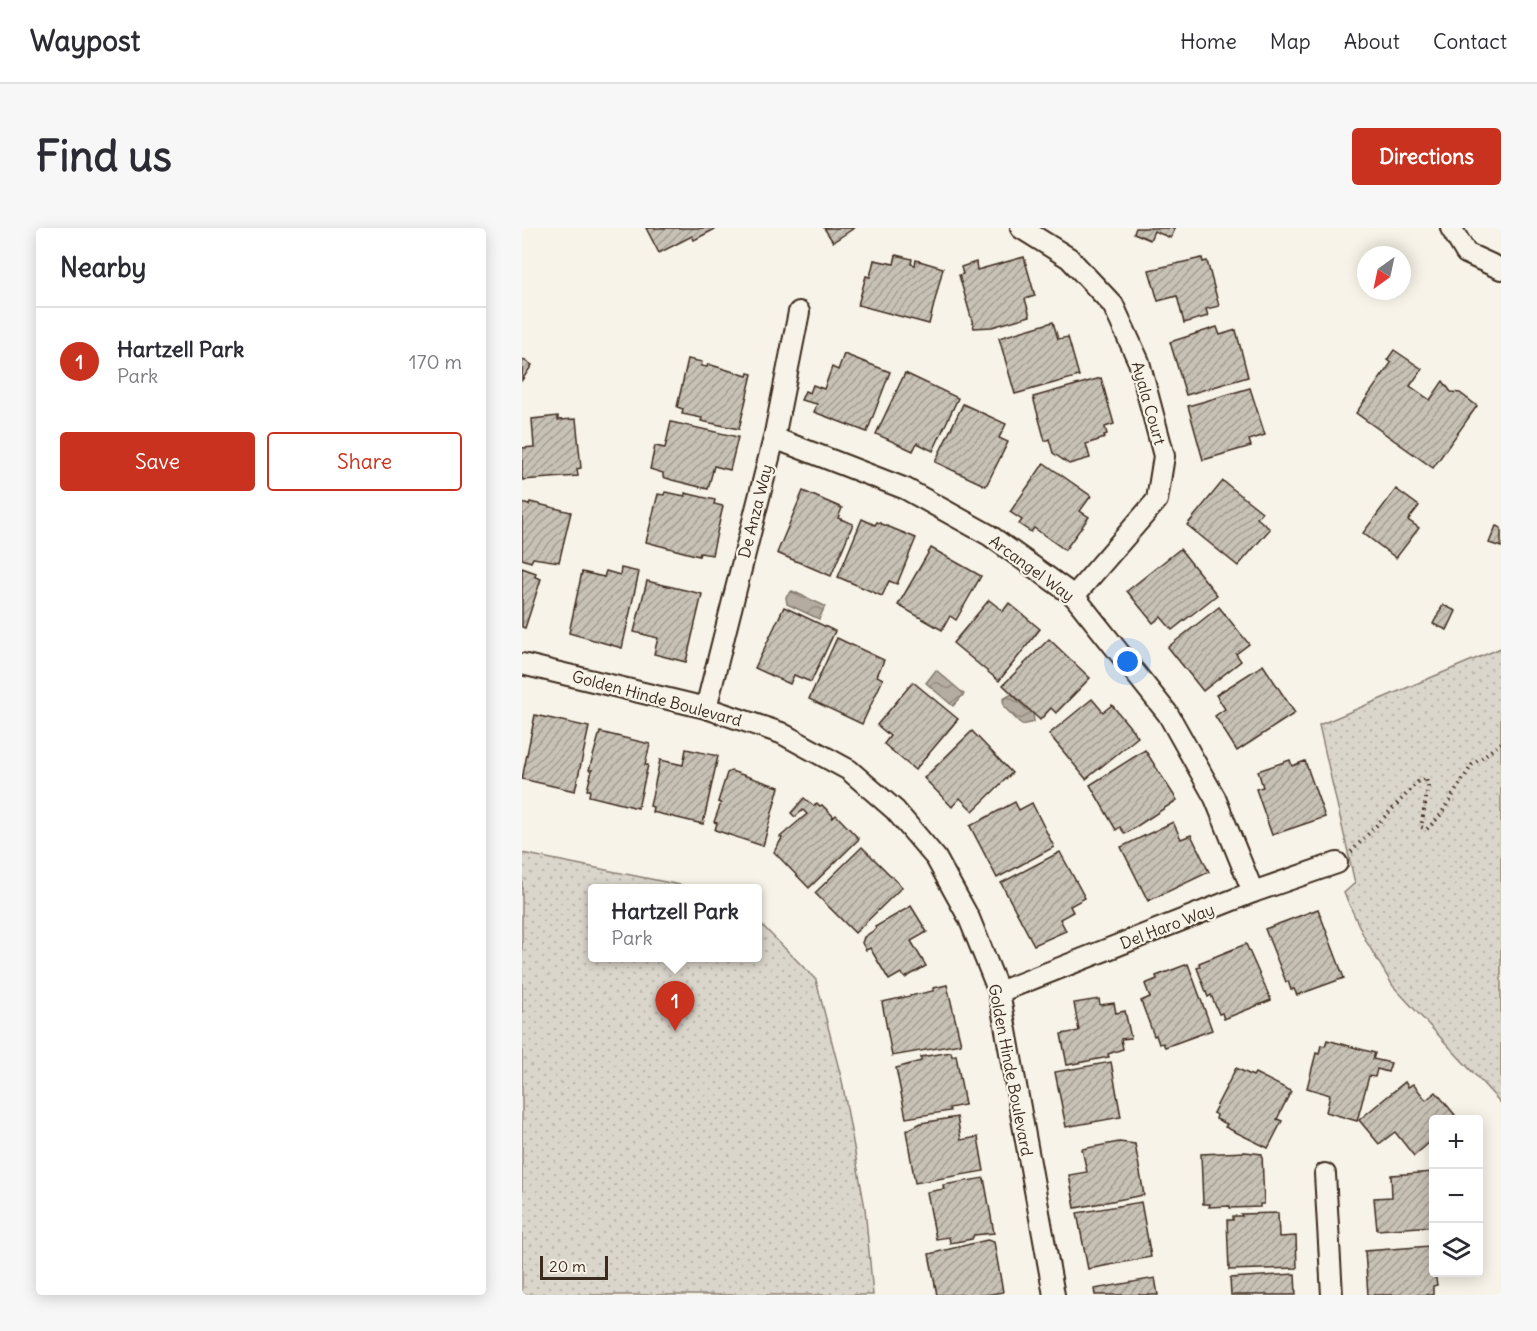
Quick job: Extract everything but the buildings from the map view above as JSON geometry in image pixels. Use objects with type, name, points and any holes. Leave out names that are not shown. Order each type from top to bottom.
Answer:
[{"type":"street","name":"Ayala Court","points":[[1021,228],[1069,258],[1113,305],[1139,362],[1164,456],[1157,500],[1074,596]]},
{"type":"street","points":[[1451,228],[1466,253],[1501,269]]},
{"type":"street","name":"De Anza Way","points":[[706,708],[774,438],[799,312]]},
{"type":"street","name":"Arcangel Way","points":[[774,438],[906,489],[989,535],[1074,596],[1168,714],[1215,798],[1253,892]]},
{"type":"street","name":"Golden Hinde Boulevard","points":[[522,664],[706,708],[781,733],[849,770],[895,810],[936,858],[969,918],[999,992],[1054,1295]]},
{"type":"street","name":"Del Haro Way","points":[[999,992],[1253,892],[1337,863]]},
{"type":"street","points":[[1325,1173],[1332,1295]]},
{"type":"path","points":[[1337,863],[1363,842],[1418,782],[1426,778],[1428,788],[1421,826],[1428,830],[1439,817],[1472,765],[1501,743]]},
{"type":"shaded area","points":[[1501,648],[1501,1103],[1393,986],[1366,941],[1344,893],[1355,883],[1319,725]]},
{"type":"shaded area","points":[[522,853],[675,884],[588,884],[588,962],[762,962],[762,925],[816,980],[842,1081],[865,1208],[873,1295],[522,1295]]},
{"type":"water","points":[[792,591],[825,606],[819,619],[787,604],[786,597]]},
{"type":"water","points":[[936,670],[964,694],[953,706],[926,683]]},
{"type":"water","points":[[1012,694],[1026,709],[1033,712],[1034,722],[1022,725],[1004,707],[1003,699]]},
{"type":"place","name":"Hartzell Park","points":[[675,1031]]}]
